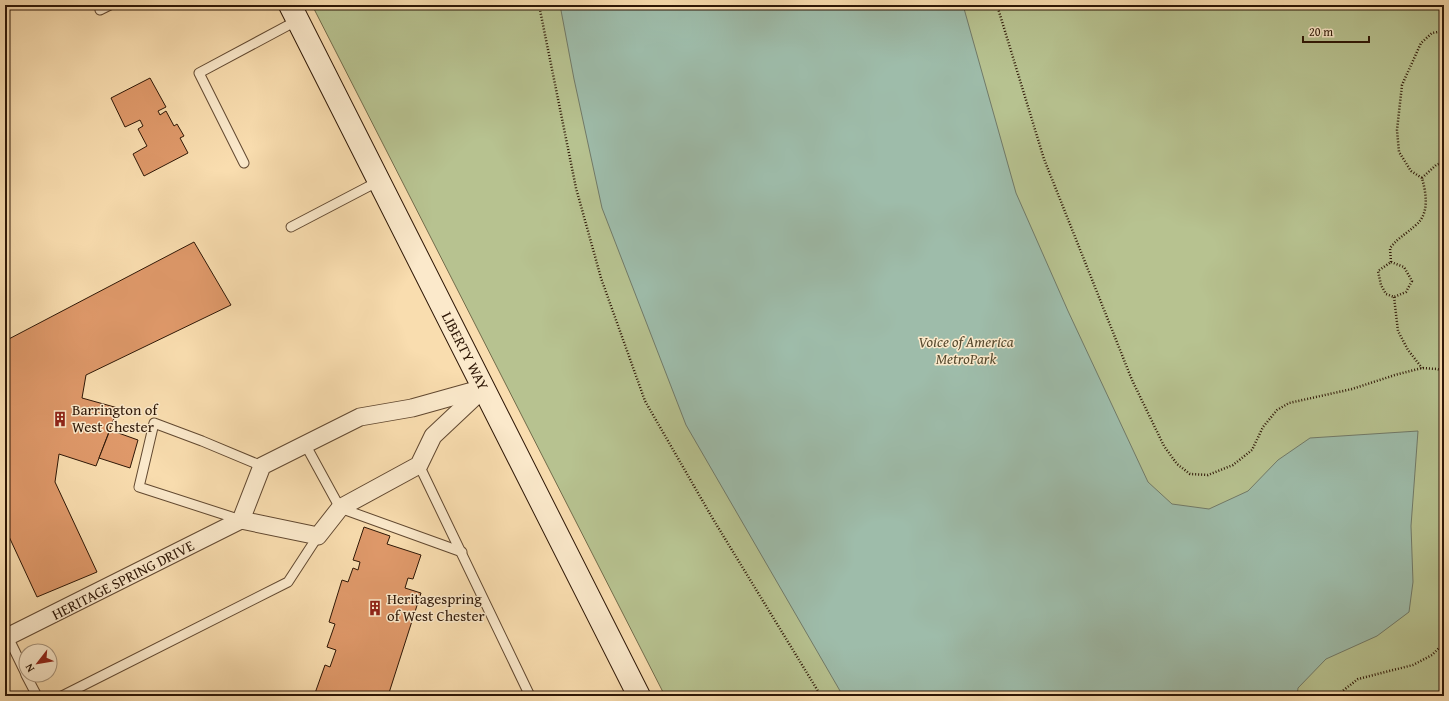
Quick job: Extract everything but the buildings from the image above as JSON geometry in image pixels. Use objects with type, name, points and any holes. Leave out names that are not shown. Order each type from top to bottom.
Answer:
[{"type":"main road","name":"LIBERTY WAY","points":[[294,12],[639,696]]},
{"type":"street","points":[[484,388],[433,436],[419,465],[340,508],[318,536],[240,520],[262,466],[360,416],[412,408],[484,388]]},
{"type":"street","name":"HERITAGE SPRING DRIVE","points":[[6,636],[240,520]]},
{"type":"lane","points":[[100,10],[110,5]]},
{"type":"lane","points":[[244,163],[199,72],[294,12]]},
{"type":"lane","points":[[291,227],[379,182]]},
{"type":"lane","points":[[240,520],[139,487],[154,424],[202,441],[262,466]]},
{"type":"lane","points":[[305,444],[340,508],[462,552]]},
{"type":"lane","points":[[419,465],[530,696]]},
{"type":"lane","points":[[62,696],[288,582],[318,536]]},
{"type":"lane","points":[[6,636],[18,659]]},
{"type":"lane","points":[[30,683],[37,696]]},
{"type":"path","points":[[539,5],[576,188],[601,278],[646,401],[713,519],[822,696]]},
{"type":"path","points":[[998,5],[1044,159],[1132,380],[1164,446],[1177,464],[1190,474],[1208,475],[1233,465],[1252,450],[1263,427],[1277,410],[1289,403],[1352,389],[1422,368],[1444,372]]},
{"type":"path","points":[[1391,262],[1390,248],[1398,238],[1418,224],[1426,210],[1425,188],[1422,178],[1410,170],[1399,152],[1397,130],[1402,85],[1421,43],[1432,33],[1444,31]]},
{"type":"path","points":[[1422,178],[1436,165],[1444,162]]},
{"type":"path","points":[[1391,262],[1404,267],[1412,281],[1406,292],[1394,297],[1386,294],[1381,285],[1378,271],[1391,262]]},
{"type":"path","points":[[1394,297],[1398,331],[1408,350],[1422,368]]},
{"type":"path","points":[[1336,696],[1358,679],[1413,665],[1432,655],[1444,643]]},
{"type":"green space","name":"Voice of America MetroPark","points":[[312,5],[1444,5],[1444,696],[665,696]]},
{"type":"shaded area","points":[[560,5],[963,5],[1016,193],[1068,311],[1148,482],[1172,504],[1209,509],[1248,491],[1278,460],[1310,438],[1418,431],[1411,526],[1413,582],[1409,612],[1377,636],[1326,659],[1298,688],[1297,696],[843,696],[686,425],[602,208],[574,79]]},
{"type":"place","name":"Barrington of West Chester","points":[[60,419]]},
{"type":"place","name":"Heritagespring of West Chester","points":[[375,608]]}]
